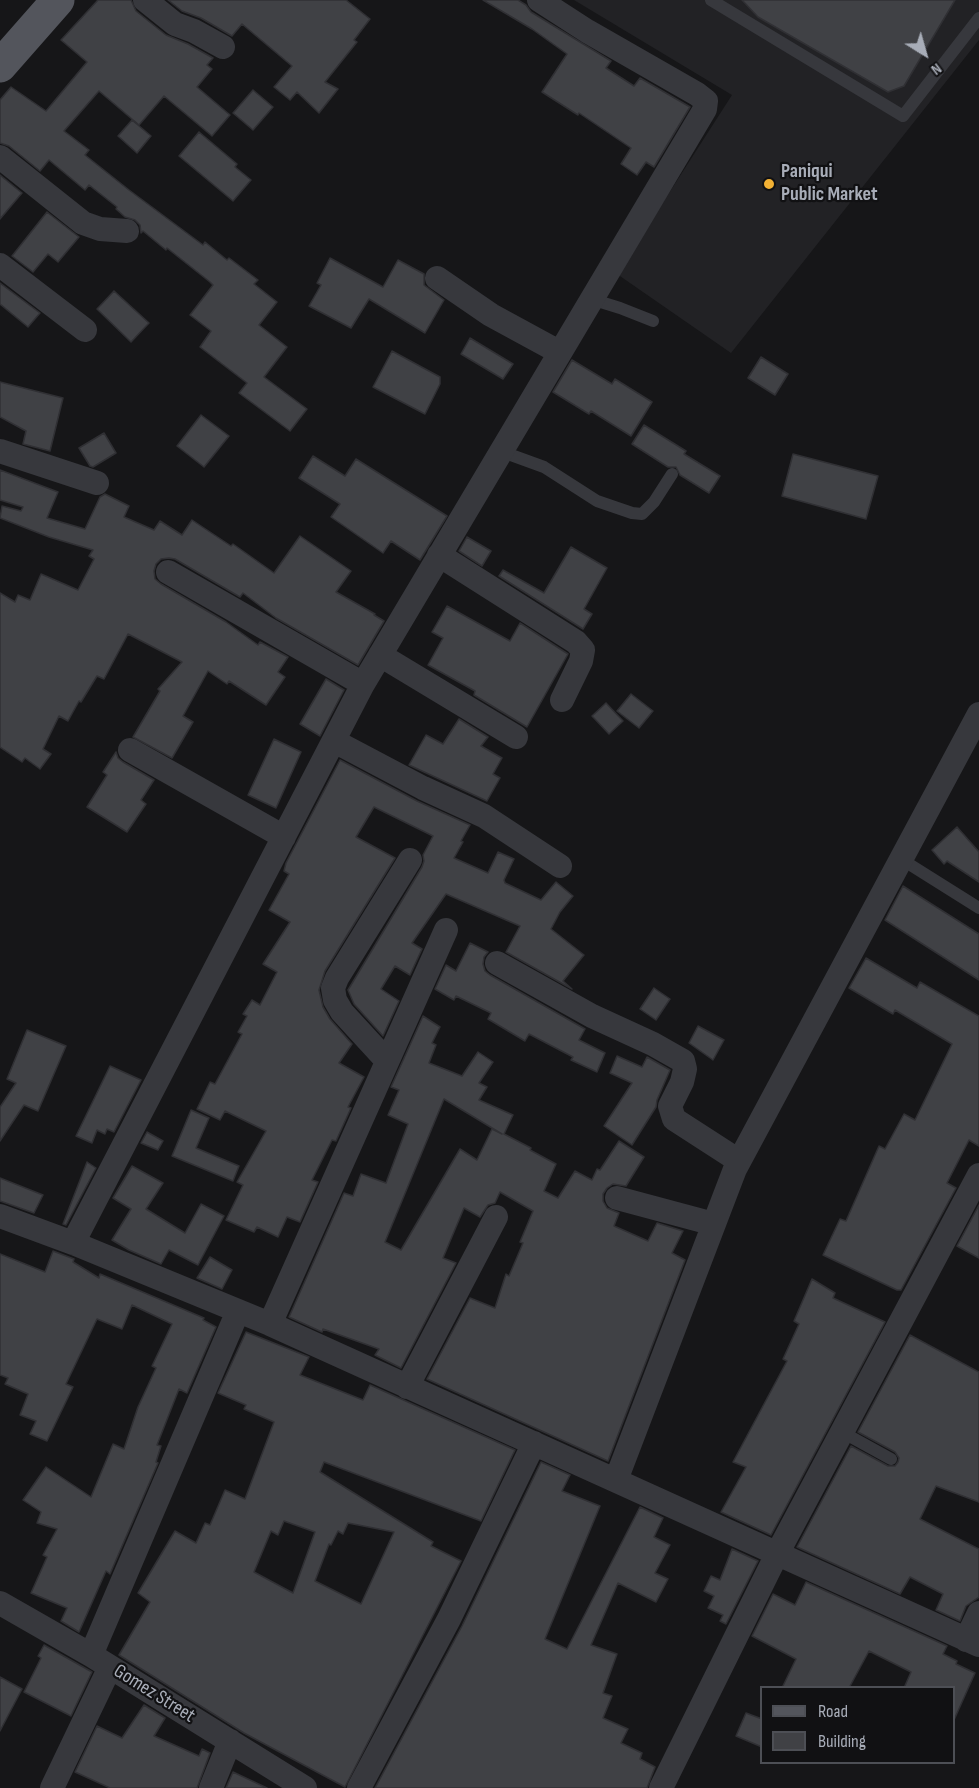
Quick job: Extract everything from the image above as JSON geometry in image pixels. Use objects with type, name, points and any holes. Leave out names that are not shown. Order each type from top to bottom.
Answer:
[{"type":"main road","points":[[0,66],[58,0]]},
{"type":"street","points":[[145,0],[175,24],[194,31],[223,47]]},
{"type":"street","points":[[73,1243],[363,684],[705,109],[706,101],[697,94],[587,31],[539,0]]},
{"type":"street","points":[[0,158],[83,222],[100,229],[127,231]]},
{"type":"street","points":[[0,265],[85,330]]},
{"type":"street","points":[[436,278],[491,315],[559,352]]},
{"type":"street","points":[[0,451],[97,483]]},
{"type":"street","points":[[439,555],[576,642],[583,650],[581,661],[562,700]]},
{"type":"street","points":[[168,572],[363,684]]},
{"type":"street","points":[[380,655],[516,736]]},
{"type":"street","points":[[616,1480],[739,1161],[901,859],[967,746],[979,714]]},
{"type":"street","points":[[333,741],[423,788],[484,816],[560,866]]},
{"type":"street","points":[[130,750],[284,837]]},
{"type":"street","points":[[387,1061],[342,1012],[335,1000],[333,988],[410,860]]},
{"type":"street","points":[[270,1324],[446,930]]},
{"type":"street","points":[[497,963],[582,1011],[683,1060],[685,1069],[682,1082],[670,1106],[674,1119],[739,1161]]},
{"type":"street","points":[[662,1788],[777,1554],[976,1186]]},
{"type":"street","points":[[617,1198],[714,1224]]},
{"type":"street","points":[[0,1216],[73,1243],[270,1324],[972,1642],[979,1613]]},
{"type":"street","points":[[408,1387],[496,1217]]},
{"type":"street","points":[[52,1788],[238,1311]]},
{"type":"street","points":[[359,1788],[449,1619],[534,1443]]},
{"type":"street","name":"Gomez Street","points":[[0,1603],[100,1661],[305,1788]]},
{"type":"street","points":[[211,1788],[230,1741]]},
{"type":"lane","points":[[711,0],[729,5],[903,116],[979,18]]},
{"type":"lane","points":[[591,299],[653,321]]},
{"type":"lane","points":[[500,451],[544,468],[597,501],[632,513],[642,514],[654,502],[672,474]]},
{"type":"lane","points":[[901,859],[979,908]]},
{"type":"lane","points":[[842,1432],[891,1459]]},
{"type":"shaded area","name":"Paniqui Public Market","points":[[574,0],[979,0],[979,40],[731,353],[617,274],[732,95]]},
{"type":"building","points":[[98,0],[131,0],[136,11],[166,35],[213,58],[207,65],[212,69],[197,87],[230,115],[212,136],[164,96],[139,125],[99,91],[64,131],[89,150],[85,155],[203,245],[205,242],[227,260],[229,258],[258,280],[254,284],[277,302],[259,325],[287,347],[264,377],[307,409],[290,431],[239,393],[247,383],[200,347],[211,331],[190,315],[213,285],[210,282],[167,248],[166,250],[143,231],[141,233],[140,225],[135,220],[125,217],[116,209],[117,207],[89,185],[85,190],[49,160],[40,171],[9,146],[0,143],[0,100],[11,87],[46,111],[87,62],[61,40]]},
{"type":"building","points":[[168,0],[346,0],[370,19],[354,40],[357,42],[325,82],[338,89],[319,113],[297,92],[290,100],[274,87],[292,66],[242,24],[232,36],[201,18],[182,11]]},
{"type":"building","points":[[483,0],[518,0],[531,12],[611,61],[606,68],[634,86],[640,78],[690,107],[654,167],[646,162],[637,175],[621,164],[631,148],[579,113],[578,115],[542,92],[567,54],[532,29]]},
{"type":"building","points":[[742,0],[955,0],[904,86],[888,92],[758,17]]},
{"type":"building","points":[[253,90],[273,107],[253,130],[233,113]]},
{"type":"building","points":[[132,120],[151,136],[137,153],[118,136]]},
{"type":"building","points":[[199,132],[237,164],[235,167],[251,180],[233,201],[179,156]]},
{"type":"building","points":[[0,175],[22,193],[0,219]]},
{"type":"building","points":[[47,212],[79,237],[58,262],[48,254],[33,272],[12,256]]},
{"type":"building","points":[[330,258],[383,287],[398,260],[424,274],[424,285],[444,300],[425,333],[369,299],[351,328],[309,306],[321,285],[317,283]]},
{"type":"building","points":[[0,283],[40,313],[28,327],[0,304]]},
{"type":"building","points":[[114,291],[149,323],[131,342],[97,309]]},
{"type":"building","points":[[470,338],[513,364],[503,379],[461,354]]},
{"type":"building","points":[[392,351],[440,377],[440,384],[425,414],[373,387]]},
{"type":"building","points":[[761,357],[788,374],[775,395],[748,378]]},
{"type":"building","points":[[572,360],[612,384],[615,379],[652,402],[631,436],[591,411],[589,414],[553,392]]},
{"type":"building","points":[[0,382],[63,398],[50,451],[23,444],[26,431],[0,417]]},
{"type":"building","points":[[201,415],[229,436],[204,467],[177,446]]},
{"type":"building","points":[[644,425],[686,451],[684,454],[720,476],[709,493],[680,475],[676,467],[668,467],[632,444]]},
{"type":"building","points":[[104,433],[116,453],[93,467],[90,466],[79,448]]},
{"type":"building","points":[[793,454],[878,476],[866,519],[782,496]]},
{"type":"building","points":[[313,456],[345,476],[356,459],[447,516],[420,560],[391,541],[383,553],[331,517],[340,504],[299,478]]},
{"type":"building","points":[[0,470],[58,492],[47,518],[85,529],[100,497],[105,494],[129,506],[124,517],[154,530],[160,521],[182,535],[192,520],[231,546],[233,544],[274,573],[300,536],[351,571],[336,592],[384,621],[358,665],[276,618],[243,593],[240,597],[175,559],[161,559],[154,571],[155,579],[161,584],[226,622],[258,645],[260,642],[288,657],[278,672],[285,677],[266,705],[229,681],[227,684],[208,671],[183,716],[193,722],[172,758],[133,737],[160,691],[158,689],[182,662],[128,634],[104,679],[97,676],[68,721],[59,716],[43,749],[51,754],[40,769],[25,758],[22,762],[0,747],[0,593],[15,602],[18,595],[30,600],[41,574],[78,590],[94,559],[89,556],[93,550],[49,537],[0,518],[2,506],[21,511],[23,507],[0,500]]},
{"type":"building","points":[[467,537],[491,551],[482,566],[459,551]]},
{"type":"building","points":[[571,547],[607,568],[584,609],[592,614],[583,629],[499,576],[503,570],[544,593]]},
{"type":"building","points":[[447,606],[510,641],[520,623],[568,654],[527,727],[474,695],[475,691],[428,665],[443,638],[432,632]]},
{"type":"building","points":[[326,679],[344,690],[320,736],[300,724]]},
{"type":"building","points":[[631,694],[653,711],[639,728],[617,711]]},
{"type":"building","points":[[606,703],[623,721],[609,734],[592,716]]},
{"type":"building","points":[[459,719],[488,737],[481,746],[502,758],[493,774],[500,778],[487,801],[409,765],[426,735],[443,744]]},
{"type":"building","points":[[274,739],[301,752],[276,808],[248,795]]},
{"type":"building","points":[[116,752],[118,758],[123,762],[154,780],[141,800],[146,804],[127,832],[87,807],[107,775],[103,772]]},
{"type":"building","points":[[340,760],[417,801],[470,825],[454,858],[488,873],[498,852],[514,859],[504,880],[505,883],[541,900],[556,882],[573,896],[560,912],[551,929],[584,955],[563,981],[572,989],[506,952],[520,926],[446,894],[412,943],[422,949],[410,975],[395,966],[381,989],[399,1001],[383,1036],[354,1004],[348,990],[422,867],[423,855],[433,836],[374,807],[356,837],[395,858],[325,971],[319,990],[323,1007],[330,1019],[352,1044],[339,1063],[364,1077],[348,1107],[351,1108],[336,1141],[332,1140],[312,1180],[318,1182],[300,1222],[287,1217],[278,1237],[257,1227],[254,1232],[226,1220],[243,1185],[237,1182],[266,1131],[225,1111],[220,1120],[197,1109],[210,1082],[215,1084],[242,1034],[238,1032],[247,1016],[243,1014],[252,1000],[260,1005],[277,972],[263,964],[290,922],[269,910],[289,874],[284,871],[286,863]]},
{"type":"building","points":[[957,827],[979,852],[979,882],[947,861],[944,864],[932,850]]},
{"type":"building","points":[[903,886],[979,934],[979,980],[885,920]]},
{"type":"building","points":[[470,943],[488,952],[483,964],[485,971],[490,975],[585,1029],[579,1040],[605,1053],[597,1072],[571,1060],[573,1057],[529,1034],[525,1041],[488,1019],[491,1013],[456,996],[454,1000],[435,989],[446,965],[456,971]]},
{"type":"building","points":[[866,958],[917,988],[920,982],[979,1016],[979,1146],[969,1140],[947,1183],[956,1188],[901,1290],[823,1255],[840,1219],[846,1221],[879,1146],[885,1149],[904,1114],[915,1120],[952,1044],[895,1010],[893,1014],[849,988]]},
{"type":"building","points":[[654,988],[670,999],[656,1020],[640,1009]]},
{"type":"building","points":[[423,1016],[440,1027],[432,1043],[436,1045],[429,1063],[462,1076],[478,1052],[493,1062],[479,1083],[487,1087],[479,1100],[513,1115],[504,1134],[556,1164],[544,1191],[558,1198],[575,1171],[592,1180],[597,1169],[600,1170],[619,1141],[644,1157],[626,1186],[613,1184],[603,1194],[603,1201],[607,1208],[619,1213],[614,1226],[648,1241],[657,1223],[683,1231],[672,1253],[685,1260],[608,1461],[427,1379],[470,1298],[495,1308],[506,1274],[509,1276],[523,1243],[520,1242],[533,1211],[500,1192],[495,1203],[488,1205],[480,1217],[464,1208],[443,1258],[456,1263],[401,1368],[375,1355],[379,1349],[323,1329],[322,1332],[289,1317],[344,1193],[353,1196],[361,1174],[386,1183],[408,1124],[388,1115],[399,1090],[391,1087]],"holes":[[[444,1099],[502,1134],[492,1129],[477,1160],[460,1149],[401,1250],[385,1242]]]},
{"type":"building","points":[[698,1026],[724,1040],[713,1060],[689,1043]]},
{"type":"building","points":[[27,1030],[66,1046],[38,1111],[24,1105],[0,1141],[0,1107],[16,1083],[7,1079]]},
{"type":"building","points":[[617,1056],[642,1067],[647,1057],[670,1070],[656,1107],[632,1145],[604,1126],[632,1083],[610,1073]]},
{"type":"building","points":[[110,1066],[141,1080],[114,1132],[107,1129],[105,1134],[97,1130],[92,1143],[76,1136]]},
{"type":"building","points":[[191,1110],[209,1118],[196,1148],[239,1166],[233,1181],[172,1156]]},
{"type":"building","points":[[147,1132],[163,1141],[158,1150],[141,1143]]},
{"type":"building","points":[[87,1162],[96,1168],[66,1225],[63,1224]]},
{"type":"building","points":[[132,1166],[163,1183],[146,1209],[185,1233],[201,1204],[224,1216],[198,1265],[169,1250],[161,1264],[112,1240],[131,1209],[113,1198]]},
{"type":"building","points":[[0,1178],[43,1195],[34,1213],[0,1201]]},
{"type":"building","points":[[979,1205],[979,1258],[957,1246]]},
{"type":"building","points":[[53,1251],[74,1259],[73,1262],[99,1278],[100,1274],[204,1318],[203,1320],[216,1327],[187,1393],[179,1389],[157,1445],[161,1446],[156,1462],[158,1463],[110,1574],[106,1571],[79,1632],[61,1621],[67,1608],[31,1593],[47,1557],[43,1555],[57,1529],[37,1523],[41,1512],[23,1500],[46,1467],[91,1497],[113,1444],[124,1449],[138,1407],[156,1368],[152,1366],[172,1324],[132,1305],[122,1329],[97,1319],[66,1384],[73,1387],[47,1441],[30,1434],[36,1421],[20,1415],[28,1394],[5,1384],[8,1378],[0,1375],[0,1254],[45,1272]]},
{"type":"building","points":[[210,1257],[232,1270],[222,1289],[197,1278]]},
{"type":"building","points":[[812,1279],[835,1293],[833,1298],[885,1322],[771,1535],[721,1512],[746,1467],[733,1462],[787,1361],[783,1359],[799,1324],[794,1321]]},
{"type":"building","points":[[246,1332],[309,1357],[300,1375],[363,1400],[370,1385],[515,1450],[481,1521],[324,1462],[320,1472],[433,1542],[431,1546],[461,1561],[345,1787],[244,1733],[119,1655],[150,1602],[138,1593],[175,1531],[196,1543],[205,1523],[210,1525],[225,1490],[245,1499],[274,1422],[244,1409],[246,1405],[218,1393]],"holes":[[[284,1521],[315,1532],[293,1593],[254,1572],[271,1531],[278,1535]],[[348,1523],[394,1532],[361,1604],[315,1581],[329,1544],[331,1545],[338,1531],[343,1534]]]},
{"type":"building","points":[[910,1335],[979,1372],[979,1502],[936,1486],[920,1519],[979,1549],[979,1597],[966,1606],[960,1621],[936,1610],[943,1594],[910,1577],[900,1594],[797,1547],[851,1446],[888,1466],[895,1466],[898,1462],[899,1458],[895,1452],[858,1432]]},
{"type":"building","points":[[541,1462],[570,1475],[562,1491],[600,1506],[545,1639],[567,1649],[640,1507],[663,1518],[654,1537],[670,1545],[655,1573],[668,1579],[656,1602],[618,1583],[591,1645],[617,1654],[603,1693],[612,1696],[603,1718],[628,1729],[621,1743],[642,1753],[640,1759],[655,1767],[647,1788],[375,1788],[462,1626]]},
{"type":"building","points":[[732,1549],[758,1561],[726,1624],[720,1621],[723,1615],[708,1608],[714,1596],[704,1591],[711,1576],[720,1580]]},
{"type":"building","points":[[806,1582],[947,1646],[943,1654],[957,1661],[956,1664],[975,1673],[955,1718],[955,1686],[905,1686],[911,1672],[869,1651],[850,1686],[783,1686],[796,1659],[752,1636],[773,1594],[795,1605]]},
{"type":"building","points":[[44,1645],[92,1672],[71,1716],[24,1692],[41,1658],[38,1656]]},
{"type":"building","points":[[0,1677],[22,1689],[0,1731]]},
{"type":"building","points":[[144,1705],[165,1718],[154,1736],[199,1756],[202,1749],[210,1753],[197,1788],[110,1788],[75,1772],[97,1726],[122,1738]]},
{"type":"building","points":[[746,1713],[760,1718],[760,1746],[736,1736]]},
{"type":"building","points":[[233,1772],[267,1788],[226,1788]]},
{"type":"place","name":"Paniqui Public Market","points":[[769,184]]}]
